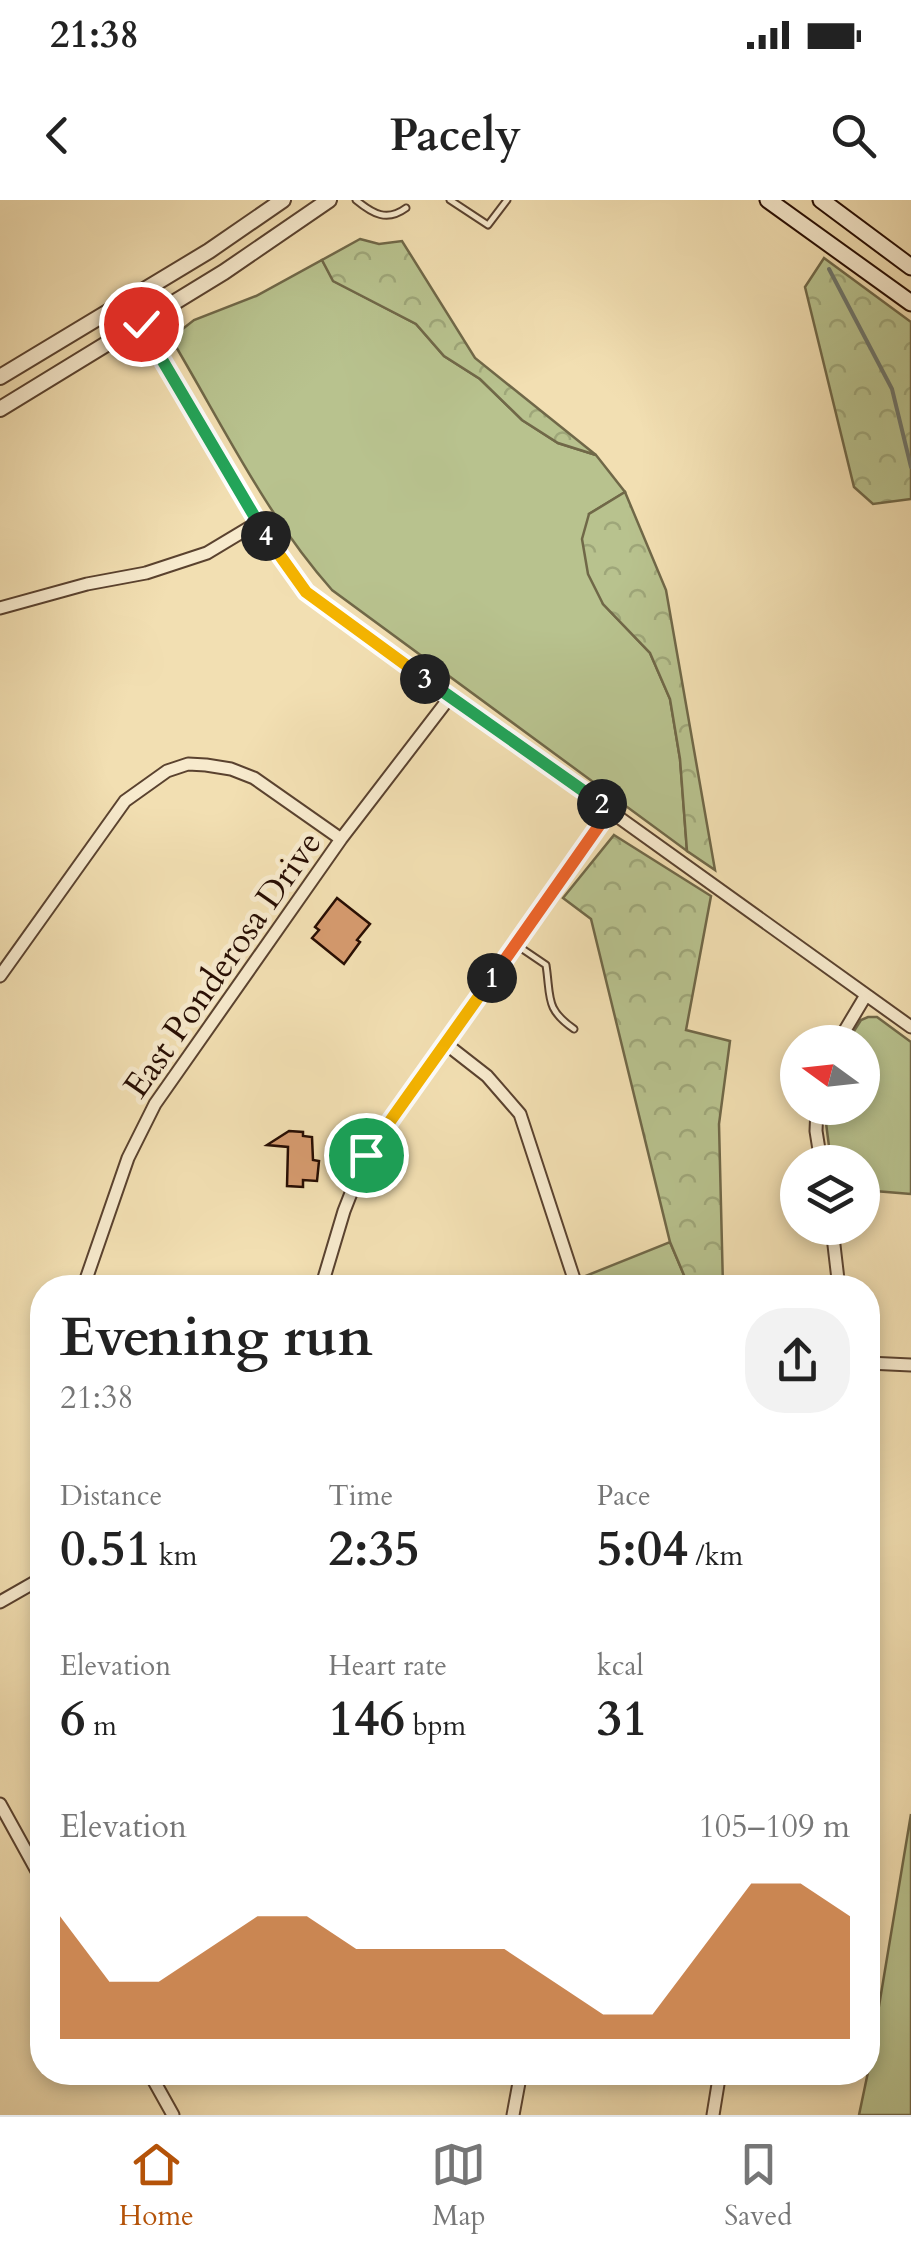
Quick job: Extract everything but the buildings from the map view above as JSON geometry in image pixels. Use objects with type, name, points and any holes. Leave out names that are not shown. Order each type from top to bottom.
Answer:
[{"type":"main road","points":[[768,200],[911,303]]},
{"type":"main road","points":[[821,200],[911,267]]},
{"type":"street","points":[[0,377],[209,251],[284,200]]},
{"type":"street","points":[[0,409],[224,272],[329,200]]},
{"type":"street","points":[[128,299],[257,522],[306,592],[911,1027]]},
{"type":"street","points":[[0,608],[207,553],[257,522]]},
{"type":"street","name":"East Ponderosa Drive","points":[[88,1275],[128,1158],[154,1104],[341,839],[450,696]]},
{"type":"street","points":[[0,976],[126,801],[167,772],[188,764],[242,773],[341,839]]},
{"type":"street","points":[[325,1275],[366,1155],[610,810]]},
{"type":"street","points":[[848,1025],[866,995]]},
{"type":"street","points":[[446,1044],[486,1076],[520,1114],[573,1275]]},
{"type":"street","points":[[834,1245],[837,1275]]},
{"type":"street","points":[[880,1364],[911,1365]]},
{"type":"street","points":[[0,1602],[30,1585]]},
{"type":"street","points":[[0,1804],[30,1858]]},
{"type":"street","points":[[156,2085],[173,2115]]},
{"type":"street","points":[[513,2115],[519,2085]]},
{"type":"street","points":[[713,2115],[718,2085]]},
{"type":"lane","points":[[356,200],[380,216],[396,215],[406,208]]},
{"type":"lane","points":[[450,200],[488,225],[506,200]]},
{"type":"lane","points":[[516,944],[546,965],[552,1008],[574,1030]]},
{"type":"green space","points":[[360,239],[379,244],[402,241],[475,358],[596,455],[558,443],[522,420],[480,379],[444,356],[416,324],[333,281],[322,260]]},
{"type":"green space","points":[[824,258],[911,322],[911,499],[873,504],[854,487],[805,287]]},
{"type":"green space","points":[[322,260],[334,281],[416,324],[444,356],[480,379],[522,420],[558,443],[596,455],[625,492],[589,514],[603,604],[650,653],[670,699],[680,759],[687,851],[332,590],[287,533],[248,472],[175,345],[180,331],[194,320],[256,296]]},
{"type":"green space","points":[[625,492],[666,590],[715,870],[687,851],[680,759],[670,699],[650,653],[603,604],[588,574],[582,539],[589,514]]},
{"type":"green space","points":[[614,835],[711,896],[686,1030],[730,1041],[719,1124],[723,1275],[684,1275],[670,1242],[591,919],[563,898]]},
{"type":"green space","points":[[877,1017],[911,1042],[911,1194],[880,1191],[880,1145],[829,1145],[826,1125],[880,1125],[880,1025],[858,1025],[861,1020]]},
{"type":"green space","points":[[670,1242],[684,1275],[588,1275]]},
{"type":"green space","points":[[911,1814],[911,2115],[859,2115],[865,2085],[880,2085],[880,2000]]},
{"type":"waterway","points":[[829,269],[892,389],[911,467]]},
{"type":"route","points":[[141,324],[257,522],[306,592],[610,810],[366,1155]]}]
